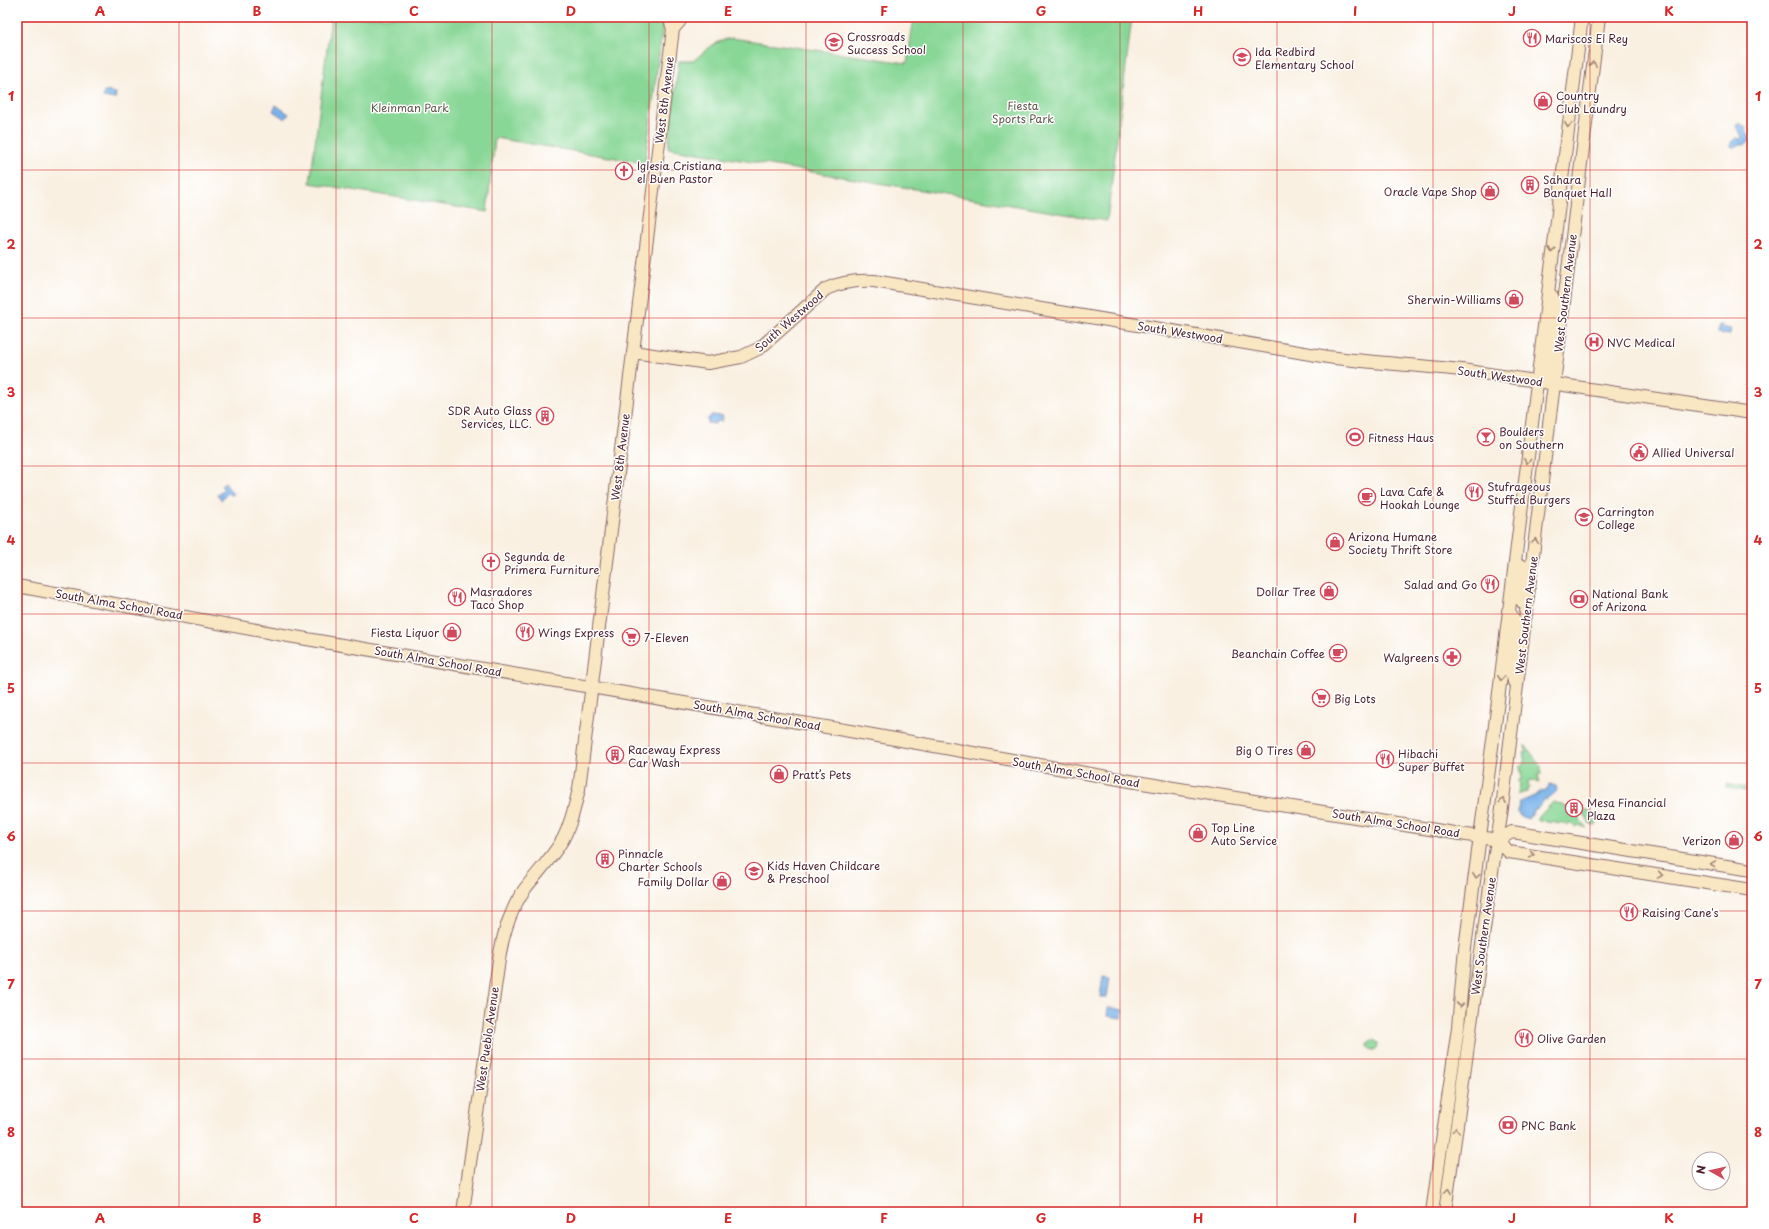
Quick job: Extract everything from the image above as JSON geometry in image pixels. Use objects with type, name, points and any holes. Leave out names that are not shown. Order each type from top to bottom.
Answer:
[{"type":"main road","name":"West 8th Avenue","points":[[536,875],[553,854],[563,838],[573,811],[580,783],[673,29],[669,17]]},
{"type":"main road","name":"West 8th Avenue","points":[[673,29],[680,21],[680,17]]},
{"type":"main road","name":"West Southern Avenue","points":[[1432,1212],[1458,1027],[1465,948],[1481,837],[1582,17]]},
{"type":"main road","name":"West Southern Avenue","points":[[1445,1212],[1488,896],[1498,840],[1599,17]]},
{"type":"main road","points":[[1580,30],[1584,65],[1580,96],[1583,101],[1589,102]]},
{"type":"main road","points":[[1557,212],[1575,213]]},
{"type":"main road","name":"South Westwood","points":[[633,352],[708,363],[741,357],[760,348],[826,289],[850,282],[874,281],[1328,357],[1416,365],[1553,383],[1752,413]]},
{"type":"main road","points":[[1549,282],[1554,310],[1546,373],[1553,383]]},
{"type":"main road","points":[[1536,381],[1544,390],[1538,445],[1538,462],[1543,476]]},
{"type":"main road","points":[[1519,521],[1523,558],[1519,598],[1527,607]]},
{"type":"main road","name":"South Alma School Road","points":[[17,586],[283,635],[850,731],[1130,781],[1498,840]]},
{"type":"main road","points":[[1508,612],[1513,615],[1516,624],[1511,664],[1516,697]]},
{"type":"main road","points":[[1752,870],[1512,832],[1498,840],[1509,852],[1752,890]]},
{"type":"main road","name":"West Pueblo Avenue","points":[[463,1212],[500,952],[505,929],[513,911],[523,892],[536,875]]},
{"type":"green space","name":"Kleinman Park","points":[[331,17],[664,17],[645,163],[495,138],[487,212],[310,183]]},
{"type":"green space","name":"Fiesta Sports Park","points":[[917,17],[1132,17],[1107,221],[668,148],[679,61],[693,61],[720,41],[732,38],[907,63],[913,24]]},
{"type":"green space","points":[[1525,745],[1541,766],[1541,774],[1538,775],[1540,783],[1531,780],[1528,781],[1529,788],[1527,789],[1527,792],[1519,794],[1519,780],[1522,779],[1520,766],[1525,763],[1523,752],[1526,753]]},
{"type":"green space","points":[[1726,784],[1752,789],[1752,792],[1726,788]]},
{"type":"green space","points":[[1553,802],[1573,809],[1586,828],[1577,825],[1576,827],[1569,823],[1568,826],[1561,822],[1559,824],[1552,821],[1550,823],[1544,820],[1542,822],[1537,819]]},
{"type":"green space","points":[[1579,808],[1593,813],[1593,818],[1597,822],[1596,825],[1591,825]]},
{"type":"green space","points":[[1371,1040],[1375,1040],[1378,1045],[1375,1050],[1371,1050],[1368,1047],[1368,1043]]},
{"type":"water","points":[[104,91],[116,93],[115,99],[103,97]]},
{"type":"water","points":[[276,105],[289,114],[285,119],[273,111]]},
{"type":"water","points":[[1739,123],[1746,127],[1747,134],[1751,137],[1751,140],[1744,145],[1739,145],[1733,148],[1731,146],[1731,142],[1736,138],[1740,139],[1742,137],[1737,126]]},
{"type":"water","points":[[1719,325],[1731,329],[1730,335],[1717,333]]},
{"type":"water","points":[[711,415],[723,416],[722,422],[716,421],[715,424],[708,423],[708,418],[710,418]]},
{"type":"water","points":[[225,483],[233,494],[231,496],[228,493],[221,500],[217,495],[224,489],[221,486]]},
{"type":"water","points":[[1550,784],[1556,786],[1556,793],[1546,801],[1545,799],[1528,819],[1520,816],[1517,811],[1519,805],[1518,803],[1539,794],[1538,792],[1546,790]]},
{"type":"water","points":[[1103,976],[1110,977],[1107,997],[1100,997]]},
{"type":"water","points":[[1108,1007],[1123,1010],[1122,1018],[1107,1016]]},
{"type":"place","name":"Mariscos El Rey","points":[[1532,38]]},
{"type":"place","name":"Crossroads Success School","points":[[834,42]]},
{"type":"place","name":"Ida Redbird Elementary School","points":[[1242,57]]},
{"type":"place","name":"Country Club Laundry","points":[[1543,101]]},
{"type":"place","name":"Iglesia Cristiana el Buen Pastor","points":[[624,171]]},
{"type":"place","name":"Sahara Banquet Hall","points":[[1530,185]]},
{"type":"place","name":"Oracle Vape Shop","points":[[1490,191]]},
{"type":"place","name":"Sherwin-Williams","points":[[1514,299]]},
{"type":"place","name":"NVC Medical","points":[[1594,342]]},
{"type":"place","name":"SDR Auto Glass Services, LLC.","points":[[545,416]]},
{"type":"place","name":"Fitness Haus","points":[[1355,437]]},
{"type":"place","name":"Boulders on Southern","points":[[1486,437]]},
{"type":"place","name":"Allied Universal","points":[[1639,452]]},
{"type":"place","name":"Stufrageous Stuffed Burgers","points":[[1474,492]]},
{"type":"place","name":"Lava Cafe & Hookah Lounge","points":[[1367,497]]},
{"type":"place","name":"Carrington College","points":[[1584,517]]},
{"type":"place","name":"Arizona Humane Society Thrift Store","points":[[1335,542]]},
{"type":"place","name":"Segunda de Primera Furniture","points":[[491,562]]},
{"type":"place","name":"Salad and Go","points":[[1490,584]]},
{"type":"place","name":"Dollar Tree","points":[[1329,591]]},
{"type":"place","name":"Masradores Taco Shop","points":[[457,597]]},
{"type":"place","name":"National Bank of Arizona","points":[[1579,599]]},
{"type":"place","name":"Fiesta Liquor","points":[[452,632]]},
{"type":"place","name":"Wings Express","points":[[525,632]]},
{"type":"place","name":"7-Eleven","points":[[631,637]]},
{"type":"place","name":"Beanchain Coffee","points":[[1338,653]]},
{"type":"place","name":"Walgreens","points":[[1452,657]]},
{"type":"place","name":"Big Lots","points":[[1321,698]]},
{"type":"place","name":"Big O Tires","points":[[1306,750]]},
{"type":"place","name":"Raceway Express Car Wash","points":[[615,755]]},
{"type":"place","name":"Hibachi Super Buffet","points":[[1385,759]]},
{"type":"place","name":"Pratt’s Pets","points":[[779,774]]},
{"type":"place","name":"Mesa Financial Plaza","points":[[1574,808]]},
{"type":"place","name":"Top Line Auto Service","points":[[1198,833]]},
{"type":"place","name":"Verizon","points":[[1734,840]]},
{"type":"place","name":"Pinnacle Charter Schools","points":[[605,859]]},
{"type":"place","name":"Kids Haven Childcare & Preschool","points":[[754,871]]},
{"type":"place","name":"Family Dollar","points":[[722,881]]},
{"type":"place","name":"Raising Cane's","points":[[1629,912]]},
{"type":"place","name":"Olive Garden","points":[[1524,1038]]},
{"type":"place","name":"PNC Bank","points":[[1508,1125]]}]
